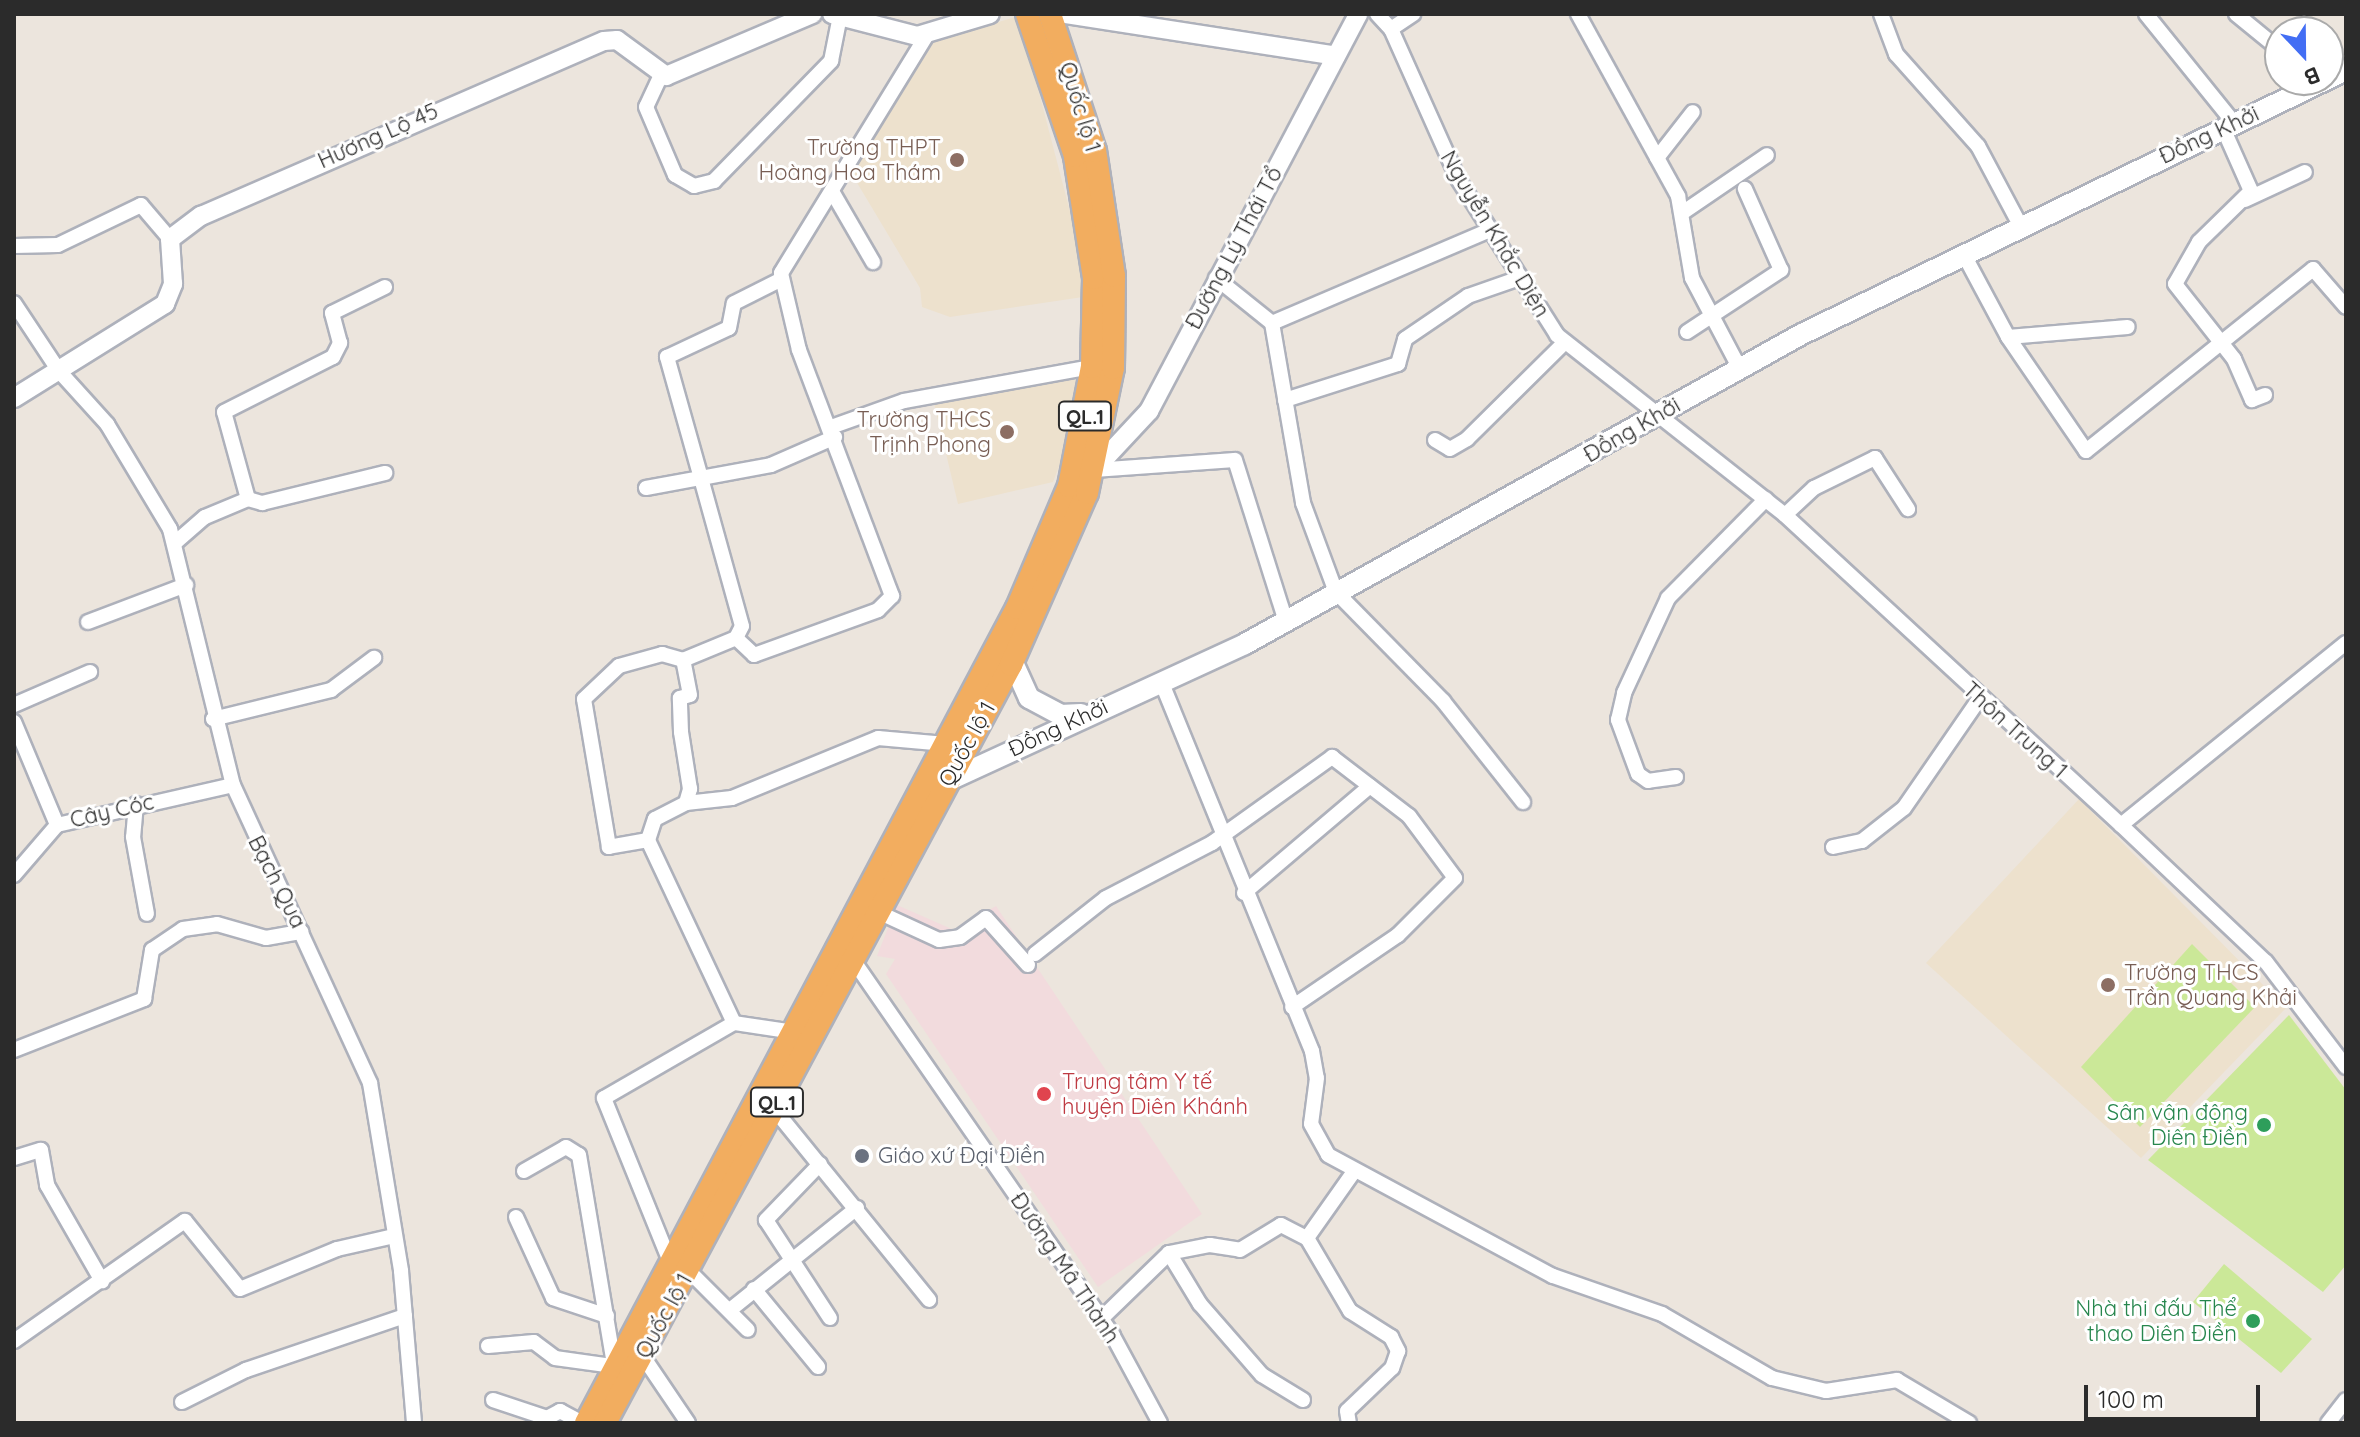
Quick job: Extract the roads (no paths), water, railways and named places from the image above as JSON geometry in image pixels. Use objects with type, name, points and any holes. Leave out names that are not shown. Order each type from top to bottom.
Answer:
[{"type":"highway","name":"Quốc lộ 1","points":[[605,1423],[642,1355],[680,1268],[794,1032],[1006,630],[1069,486],[1092,367],[1094,278],[1083,193],[1027,14]]},
{"type":"highway","name":"Quốc lộ 1","points":[[584,1423],[774,1109],[1011,665],[1057,573],[1094,470],[1113,368],[1111,245],[1095,151],[1050,14]]},
{"type":"main road","name":"Đồng Khởi","points":[[921,792],[1286,622],[1662,414],[1739,367],[1963,253],[2286,96]]},
{"type":"main road","points":[[1006,630],[1011,665],[1022,690],[1049,712],[1092,712]]},
{"type":"street","points":[[812,14],[661,75],[646,107],[675,175],[694,186],[714,181],[831,61],[836,15],[927,35],[990,14]]},
{"type":"street","points":[[1066,14],[1171,22],[1336,56]]},
{"type":"street","name":"Đường Lý Thái Tổ","points":[[1094,470],[1143,420],[1358,14]]},
{"type":"street","name":"Nguyễn Khắc Diện","points":[[1377,14],[1391,29],[1488,231],[1517,279],[1565,342],[1662,414]]},
{"type":"street","points":[[1391,29],[1413,14]]},
{"type":"street","points":[[1578,14],[1685,211],[1689,268],[1708,314],[1739,367]]},
{"type":"street","points":[[1881,14],[1896,54],[1978,146],[2020,225]]},
{"type":"street","points":[[2146,14],[2228,126],[2250,180],[2245,200]]},
{"type":"street","points":[[2236,14],[2264,37]]},
{"type":"street","points":[[736,638],[754,655],[891,600],[780,280],[786,260],[833,193],[927,35]]},
{"type":"street","name":"Hương Lộ 45","points":[[170,239],[201,216],[385,131],[604,41],[621,42],[661,75]]},
{"type":"street","points":[[1657,158],[1693,112]]},
{"type":"street","points":[[1685,211],[1767,155]]},
{"type":"street","points":[[2265,395],[2252,400],[2223,344],[2175,284],[2199,242],[2245,200],[2305,172]]},
{"type":"street","points":[[1687,332],[1708,314],[1781,270],[1745,189]]},
{"type":"street","points":[[833,193],[873,262]]},
{"type":"street","points":[[14,246],[58,245],[141,205],[170,239],[173,284],[165,304],[14,398]]},
{"type":"street","points":[[1272,323],[1488,231]]},
{"type":"street","points":[[1963,253],[2008,337],[2086,451],[2313,269],[2346,307]]},
{"type":"street","points":[[1216,278],[1272,323],[1303,503],[1336,592],[1443,701],[1523,802]]},
{"type":"street","points":[[1285,400],[1398,364],[1405,339],[1468,296],[1517,279]]},
{"type":"street","points":[[736,638],[741,610],[667,357],[729,328],[734,303],[780,280]]},
{"type":"street","points":[[248,499],[224,412],[333,357],[340,343],[332,313],[385,287]]},
{"type":"street","name":"Bạch Qua","points":[[14,303],[59,371],[141,473],[176,542],[213,719],[233,785],[370,1083],[405,1316],[414,1423]]},
{"type":"street","points":[[2008,337],[2128,327]]},
{"type":"street","points":[[1435,440],[1450,449],[1467,439],[1565,342]]},
{"type":"street","points":[[646,488],[771,465],[833,432],[904,401],[1092,367]]},
{"type":"street","name":"Thôn Trung 1","points":[[1662,414],[1785,515],[2266,962],[2346,1067]]},
{"type":"street","points":[[1785,515],[1814,488],[1875,458],[1908,509]]},
{"type":"street","points":[[1094,470],[1235,460],[1286,622]]},
{"type":"street","points":[[176,542],[205,517],[248,499],[262,503],[385,473]]},
{"type":"street","points":[[1676,777],[1648,781],[1638,774],[1618,720],[1624,693],[1668,598],[1766,499]]},
{"type":"street","points":[[88,622],[186,585]]},
{"type":"street","points":[[648,840],[609,847],[584,699],[619,666],[662,654],[683,660],[736,638]]},
{"type":"street","points":[[2121,825],[2346,643]]},
{"type":"street","points":[[213,719],[331,690],[374,658]]},
{"type":"street","points":[[683,660],[690,695],[680,698],[686,803]]},
{"type":"street","points":[[14,705],[90,672]]},
{"type":"street","points":[[1161,681],[1244,893],[1317,1067],[1314,1135],[1328,1155],[1553,1276],[1662,1314],[1772,1378],[1826,1391],[1897,1380],[1969,1423]]},
{"type":"street","points":[[1833,847],[1862,841],[1904,808],[1980,698]]},
{"type":"street","points":[[14,722],[57,825]]},
{"type":"street","points":[[734,1023],[648,840],[655,819],[686,803],[732,798],[878,738],[946,744]]},
{"type":"street","points":[[878,912],[939,940],[960,937],[986,918],[1032,960],[1106,898],[1223,833],[1332,757],[1409,816],[1453,885],[1398,935],[1292,1007]]},
{"type":"street","name":"Cây Cóc","points":[[14,875],[57,825],[136,804],[233,785]]},
{"type":"street","points":[[1244,893],[1370,786]]},
{"type":"street","points":[[136,804],[133,837],[147,914]]},
{"type":"street","points":[[14,1050],[144,999],[152,950],[183,929],[217,924],[266,938],[301,932]]},
{"type":"street","name":"Đường Mâ Thành","points":[[853,960],[1101,1319],[1160,1423]]},
{"type":"street","points":[[748,1330],[730,1310],[680,1268],[604,1098],[734,1023],[794,1032]]},
{"type":"street","points":[[774,1109],[929,1300]]},
{"type":"street","points":[[488,1346],[534,1342],[555,1358],[614,1369],[579,1155],[566,1147],[524,1171]]},
{"type":"street","points":[[14,1158],[41,1150],[47,1185],[102,1281]]},
{"type":"street","points":[[820,1164],[766,1220],[790,1262],[830,1318]]},
{"type":"street","points":[[1307,1238],[1355,1170]]},
{"type":"street","points":[[730,1310],[857,1208]]},
{"type":"street","points":[[516,1217],[553,1298],[607,1316]]},
{"type":"street","points":[[14,1341],[185,1221],[240,1289],[337,1249],[394,1236]]},
{"type":"street","points":[[1101,1319],[1169,1253],[1210,1245],[1240,1250],[1281,1225],[1307,1238],[1350,1311],[1391,1337],[1398,1351],[1392,1368],[1347,1411],[1349,1423]]},
{"type":"street","points":[[1169,1253],[1200,1304],[1262,1375],[1303,1400]]},
{"type":"street","points":[[754,1289],[818,1367]]},
{"type":"street","points":[[182,1402],[227,1377],[405,1316]]},
{"type":"street","points":[[642,1355],[688,1423]]},
{"type":"street","points":[[493,1400],[547,1418],[560,1411],[584,1423]]},
{"type":"street","points":[[2328,1423],[2346,1400]]},
{"type":"place","name":"Trường THPT Hoàng Hoa Thám","points":[[957,160]]},
{"type":"place","name":"Trường THCS Trịnh Phong","points":[[1007,432]]},
{"type":"place","name":"Trường THCS Trần Quang Khải","points":[[2108,985]]},
{"type":"place","name":"Trung tâm Y tế huyện Diên Khánh","points":[[1044,1094]]},
{"type":"place","name":"Sân vận động Diên Điền","points":[[2264,1125]]},
{"type":"place","name":"Giáo xứ Đại Điền","points":[[862,1156]]},
{"type":"place","name":"Nhà thi đấu Thể thao Diên Điền","points":[[2253,1321]]}]
